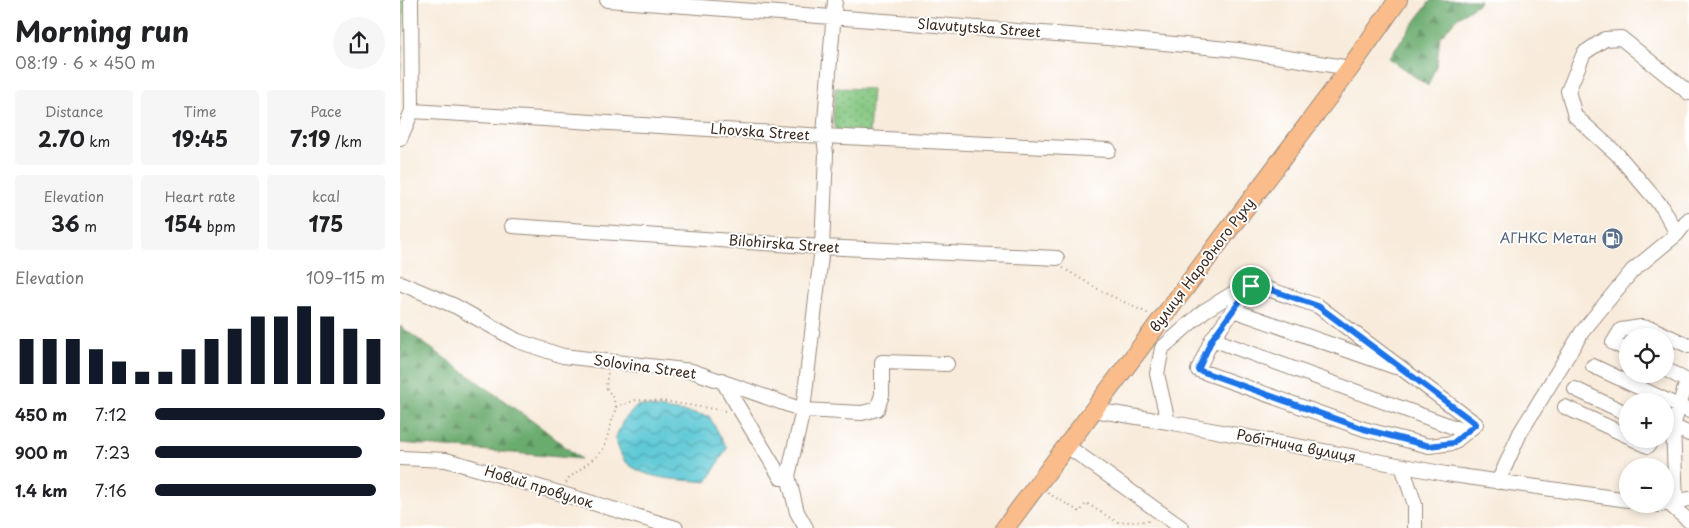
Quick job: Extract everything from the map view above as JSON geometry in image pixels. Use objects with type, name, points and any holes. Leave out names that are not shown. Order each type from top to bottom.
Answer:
[{"type":"main road","name":"вулиця Народного Руху","points":[[1005,528],[1350,68],[1398,0]]},
{"type":"street","points":[[400,139],[412,111],[411,0]]},
{"type":"street","name":"Slavutytska Street","points":[[607,0],[1121,39],[1219,48],[1350,68]]},
{"type":"street","points":[[806,528],[797,512],[788,476],[803,410],[822,247],[826,154],[824,136],[835,0]]},
{"type":"street","points":[[1677,234],[1663,208],[1618,154],[1576,116],[1568,91],[1584,53],[1606,39],[1621,38],[1689,93]]},
{"type":"street","name":"Lhovska Street","points":[[412,111],[824,136],[1109,150]]},
{"type":"street","points":[[1498,482],[1520,433],[1582,332],[1632,271],[1677,234],[1689,219]]},
{"type":"street","name":"Bilohirska Street","points":[[512,226],[822,247],[1057,258]]},
{"type":"street","name":"Solovina Street","points":[[400,283],[455,306],[518,341],[563,356],[692,371],[803,410],[862,413],[877,409],[882,395],[882,362],[947,364]]},
{"type":"street","points":[[1168,422],[1157,374],[1162,348],[1204,311],[1245,286],[1251,286],[1259,286],[1318,306],[1476,424],[1453,443],[1429,446],[1364,429],[1198,370],[1212,339],[1251,286]]},
{"type":"street","points":[[1233,310],[1408,372]]},
{"type":"street","points":[[1634,328],[1647,328]]},
{"type":"street","points":[[1619,333],[1613,343],[1619,346]]},
{"type":"street","points":[[1212,339],[1467,432]]},
{"type":"street","points":[[1674,339],[1689,346]]},
{"type":"street","points":[[1593,366],[1684,409]]},
{"type":"street","points":[[1674,374],[1688,381],[1684,409],[1674,426]]},
{"type":"street","points":[[722,380],[740,413],[781,478],[788,476]]},
{"type":"street","points":[[1574,389],[1619,410]]},
{"type":"street","points":[[1565,407],[1619,432]]},
{"type":"street","name":"Робітнича вулиця","points":[[1094,410],[1402,466],[1619,499]]},
{"type":"street","points":[[1674,432],[1689,434]]},
{"type":"street","points":[[1067,446],[1182,528]]},
{"type":"street","points":[[1672,448],[1677,502],[1689,521]]},
{"type":"street","name":"Новий провулок","points":[[400,458],[446,460],[676,528]]},
{"type":"street","points":[[1402,466],[1415,505],[1415,528]]},
{"type":"path","points":[[1057,258],[1063,268],[1071,275],[1162,320]]},
{"type":"path","points":[[559,493],[569,478],[597,456],[604,448],[616,407],[614,398],[606,387],[609,361]]},
{"type":"path","points":[[616,407],[636,400],[663,401],[740,413]]},
{"type":"path","points":[[1036,486],[1081,512],[1086,503],[1118,522],[1156,521]]},
{"type":"green space","points":[[400,0],[405,0],[400,80]]},
{"type":"green space","points":[[1431,0],[1480,0],[1479,3],[1457,18],[1440,37],[1437,63],[1428,86],[1388,58]]},
{"type":"green space","points":[[835,88],[872,89],[869,135],[837,131],[833,122]]},
{"type":"green space","points":[[400,326],[542,428],[581,459],[400,443]]},
{"type":"water","points":[[638,405],[709,416],[727,448],[707,482],[653,476],[633,468],[625,461],[615,439],[623,421]]},
{"type":"place","name":"АГНКС Метан","points":[[1613,238]]},
{"type":"route","points":[[1251,286],[1259,286],[1318,306],[1385,354],[1476,424],[1453,443],[1429,446],[1364,429],[1198,370],[1212,339],[1251,286]]}]
